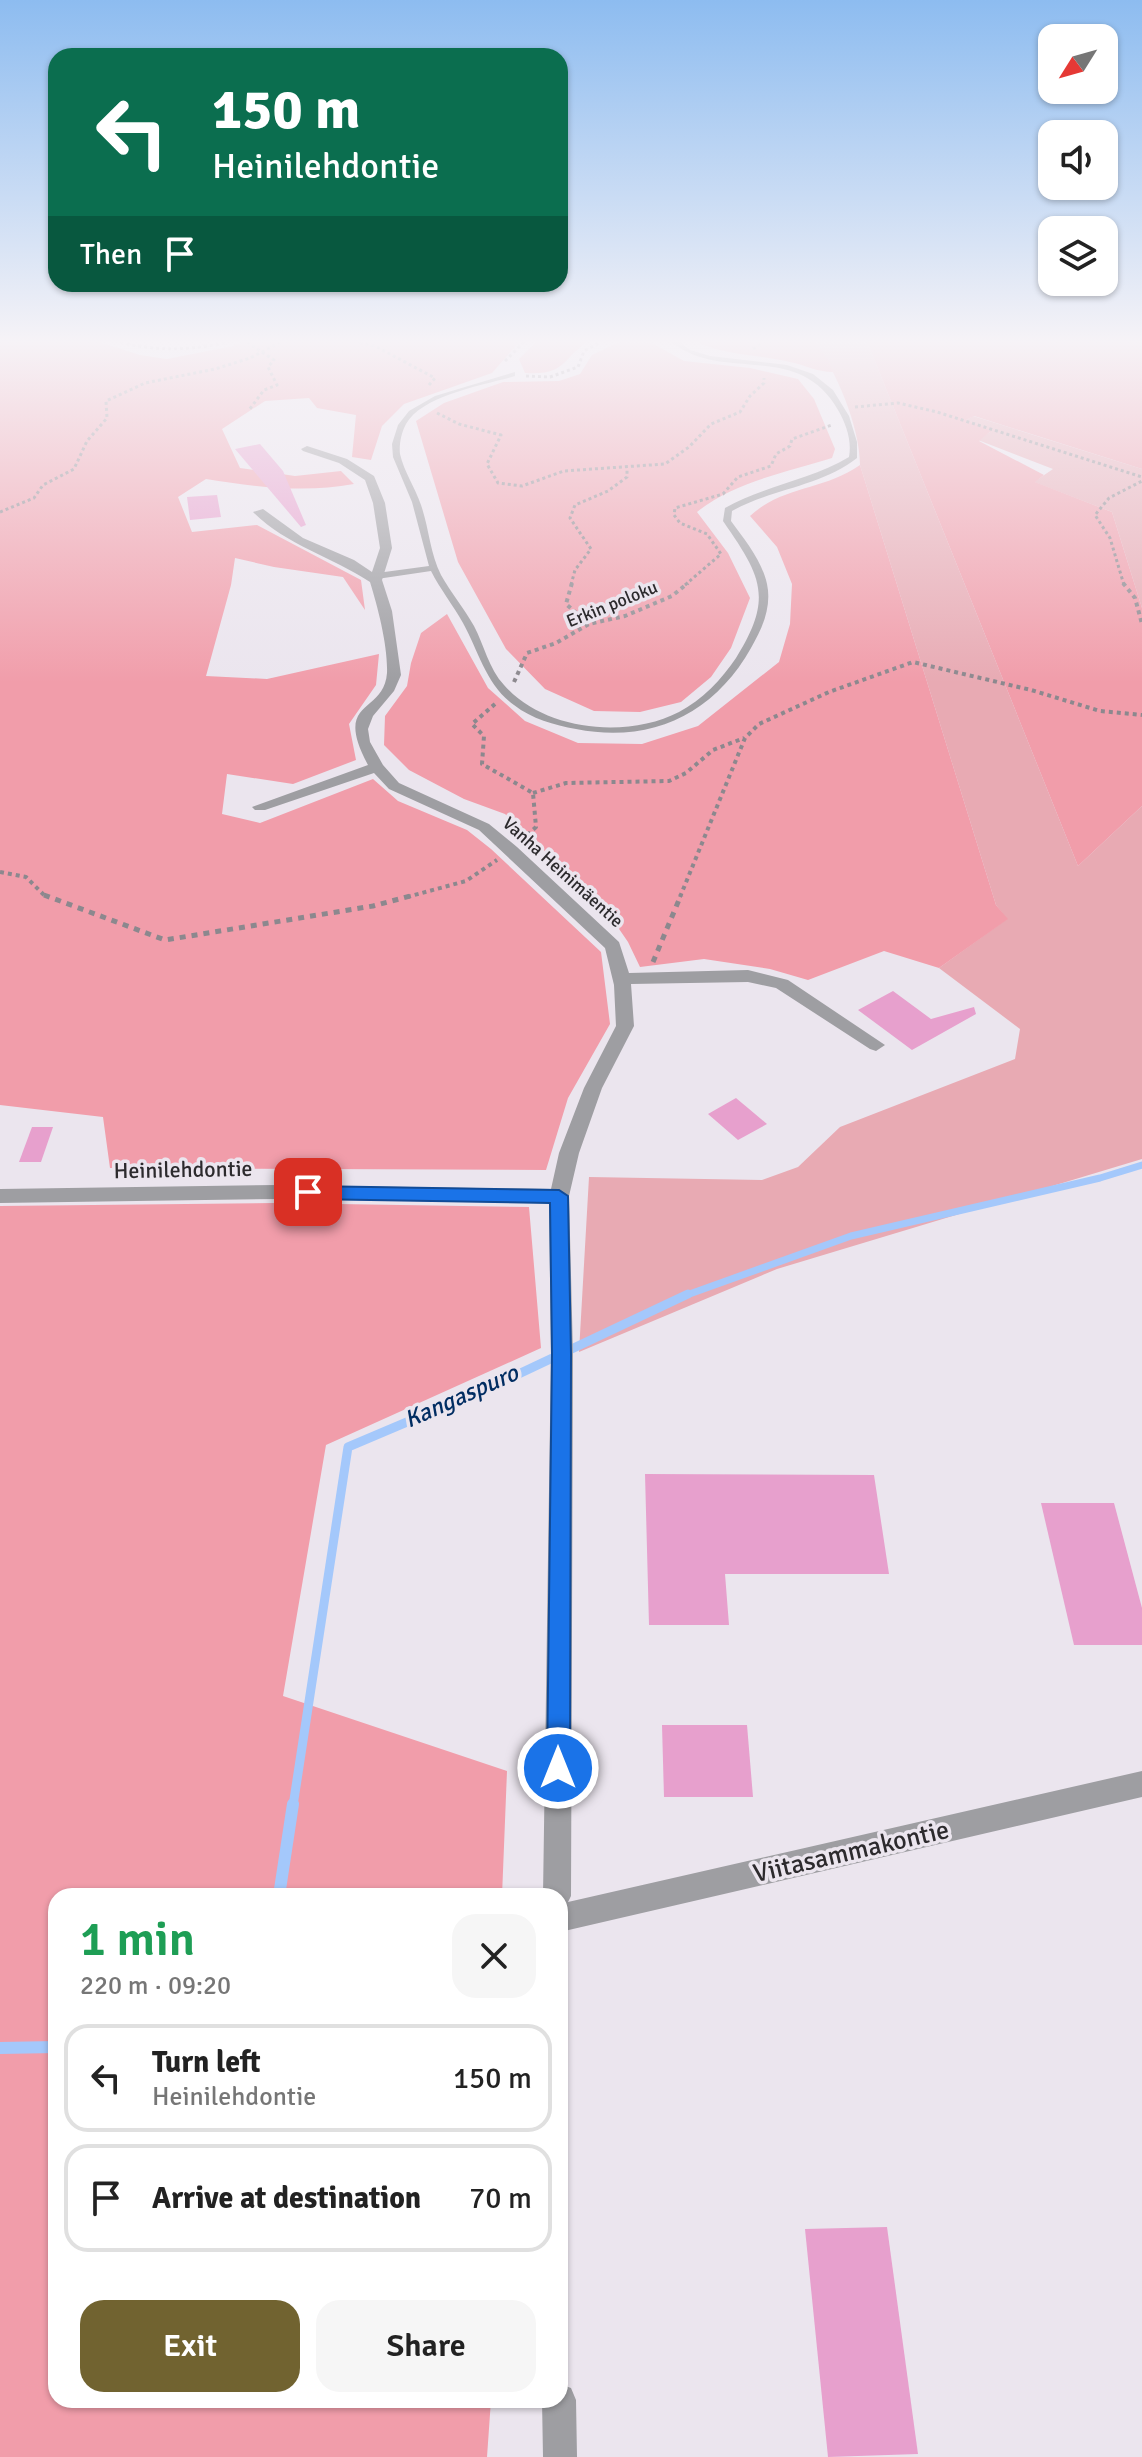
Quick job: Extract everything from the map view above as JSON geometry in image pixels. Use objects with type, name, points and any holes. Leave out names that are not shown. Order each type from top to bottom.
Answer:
[{"type":"street","name":"Vanha Heinimäentie","points":[[321,454],[343,461],[370,478],[385,533],[386,548],[377,578],[394,675],[387,691],[366,715],[361,729],[363,742],[377,767],[394,786],[484,827],[511,850],[613,946],[622,979],[625,1026],[593,1088],[569,1153],[559,1196],[562,1354],[557,1888]]},
{"type":"street","points":[[259,512],[299,541],[377,578]]},
{"type":"street","points":[[260,807],[377,767]]},
{"type":"street","points":[[622,979],[748,976],[782,984],[876,1045]]},
{"type":"street","name":"Heinilehdontie","points":[[0,1196],[277,1192],[559,1196]]},
{"type":"street","name":"Viitasammakontie","points":[[568,1916],[1142,1784]]},
{"type":"street","points":[[559,2408],[560,2457]]},
{"type":"lane","points":[[397,454],[416,502],[433,568],[467,622],[501,688],[529,712],[578,728],[624,730],[668,721],[698,704],[734,668],[753,637],[765,604],[764,583],[757,563],[727,521],[728,510],[767,489],[825,472],[853,458],[854,454]]},
{"type":"lane","points":[[377,578],[433,568]]},
{"type":"path","points":[[0,512],[34,498],[43,485],[74,469],[79,454]]},
{"type":"path","points":[[492,454],[487,464],[498,483],[522,486],[564,471],[665,464],[680,454]]},
{"type":"path","name":"Erkin poloku","points":[[533,793],[482,764],[484,736],[472,724],[508,695],[527,653],[556,643],[589,624],[625,616],[672,596],[721,554],[707,534],[680,523],[674,515],[675,508],[723,494],[738,477],[771,466],[777,454]]},
{"type":"path","name":"Erkin poloku","points":[[1064,454],[1142,479]]},
{"type":"path","points":[[589,624],[566,604],[575,570],[591,549],[570,518],[575,505],[608,491],[627,477],[627,468]]},
{"type":"path","points":[[1142,479],[1109,498],[1095,515],[1110,538],[1124,586],[1135,598],[1142,624]]},
{"type":"path","points":[[647,978],[745,738],[759,724],[829,692],[913,662],[1031,690],[1100,711],[1142,715]]},
{"type":"path","points":[[0,872],[26,877],[46,897],[165,940],[400,899],[466,881],[511,850],[536,827],[533,793],[548,785],[589,781],[671,781],[685,774],[710,751],[745,738]]},
{"type":"shaded area","points":[[0,454],[233,454],[240,468],[295,476],[341,471],[354,484],[280,488],[206,479],[178,497],[192,532],[257,525],[361,580],[365,610],[343,577],[235,558],[231,585],[206,676],[267,679],[379,654],[376,685],[349,724],[356,760],[293,784],[227,774],[222,814],[260,823],[373,779],[398,801],[467,830],[601,952],[610,1024],[568,1098],[546,1170],[110,1168],[103,1117],[0,1105]]},
{"type":"shaded area","points":[[352,454],[373,454],[371,460],[352,457]]},
{"type":"shaded area","points":[[426,454],[833,454],[832,458],[744,485],[697,512],[728,553],[750,598],[731,648],[711,677],[681,702],[640,712],[594,711],[545,689],[506,649],[458,562]]},
{"type":"shaded area","points":[[859,454],[912,454],[1078,866],[1142,806],[1142,1159],[777,1269],[579,1352],[589,1177],[762,1180],[798,1167],[840,1127],[1015,1059],[1020,1029],[939,968],[1007,919],[996,905],[860,465]]},
{"type":"shaded area","points":[[912,454],[1003,454],[1044,475],[1035,482],[1112,512],[1142,608],[1142,806],[1078,866]]},
{"type":"shaded area","points":[[1013,454],[1093,454],[1142,469],[1142,608],[1112,512],[1034,482],[1053,469]]},
{"type":"shaded area","points":[[1093,454],[1142,454],[1142,469]]},
{"type":"shaded area","points":[[860,465],[996,905],[1008,919],[939,968],[884,951],[808,980],[770,969],[704,959],[640,967],[628,942],[604,907],[505,814],[464,799],[409,770],[384,745],[385,716],[407,686],[421,633],[447,614],[488,688],[525,721],[578,743],[642,744],[698,726],[779,662],[790,624],[792,584],[777,547],[750,516],[776,499],[832,480]]},
{"type":"shaded area","points":[[275,1203],[529,1207],[541,1348],[326,1445],[283,1696],[507,1771],[502,1888],[48,1888],[48,2408],[490,2408],[487,2457],[0,2457],[0,1206]]},
{"type":"building","points":[[239,454],[268,454],[283,471],[306,525],[301,527]]},
{"type":"building","points":[[217,495],[221,517],[190,520],[187,497]]},
{"type":"building","points":[[893,991],[931,1019],[974,1007],[976,1014],[912,1050],[858,1010]]},
{"type":"building","points":[[736,1098],[767,1124],[738,1140],[708,1114]]},
{"type":"building","points":[[32,1127],[53,1127],[41,1162],[19,1162]]},
{"type":"building","points":[[645,1474],[874,1475],[889,1574],[725,1574],[729,1625],[649,1625]]},
{"type":"building","points":[[1041,1503],[1114,1503],[1142,1608],[1142,1645],[1074,1645]]},
{"type":"building","points":[[662,1725],[747,1725],[753,1797],[664,1797]]},
{"type":"building","points":[[887,2227],[918,2454],[828,2457],[805,2229]]},
{"type":"waterway","name":"Kangaspuro","points":[[684,1296],[851,1236],[1100,1178],[1142,1165]]},
{"type":"waterway","name":"Kangaspuro","points":[[293,1806],[348,1447],[506,1380],[688,1294]]},
{"type":"waterway","name":"Kangaspuro","points":[[280,1888],[293,1804]]},
{"type":"waterway","name":"Kangaspuro","points":[[0,2048],[48,2047]]},
{"type":"route","points":[[308,1192],[559,1196],[562,1354],[558,1768]]}]
